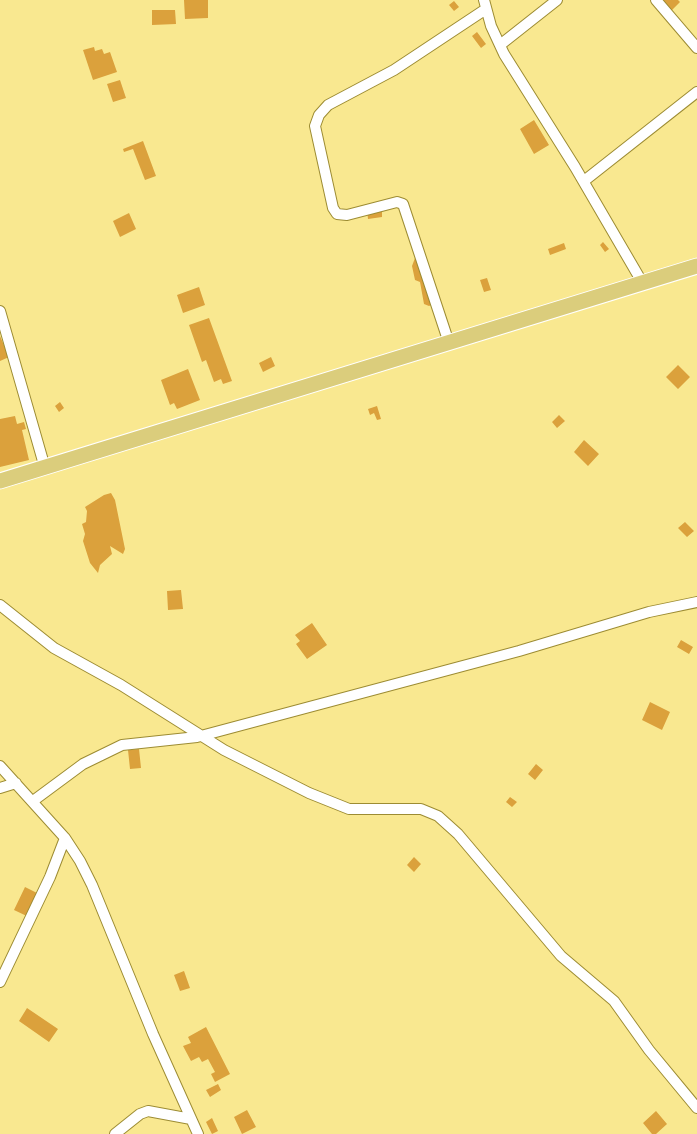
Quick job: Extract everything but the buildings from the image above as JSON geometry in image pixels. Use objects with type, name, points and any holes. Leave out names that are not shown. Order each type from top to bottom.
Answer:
[{"type":"main road","points":[[0,481],[697,266]]},
{"type":"street","points":[[500,45],[557,0]]},
{"type":"street","points":[[656,0],[697,48]]},
{"type":"street","points":[[449,344],[404,204],[396,202],[347,215],[334,212],[315,126],[319,115],[328,105],[394,70],[485,5],[500,45],[584,181],[642,282]]},
{"type":"street","points":[[584,181],[697,92]]},
{"type":"street","points":[[0,310],[45,468]]},
{"type":"street","points":[[33,801],[83,764],[107,751],[122,746],[202,736],[519,651],[640,614],[697,602]]},
{"type":"street","points":[[0,605],[54,648],[121,684],[202,736],[250,763],[340,807],[364,810],[421,809],[438,816],[458,834],[562,956],[614,1001],[649,1050],[697,1108]]},
{"type":"street","points":[[0,766],[65,838],[92,885],[152,1034],[198,1134]]},
{"type":"street","points":[[0,788],[16,783]]},
{"type":"street","points":[[0,982],[50,877],[65,838]]},
{"type":"street","points":[[115,1134],[140,1114],[148,1111],[191,1119]]}]
